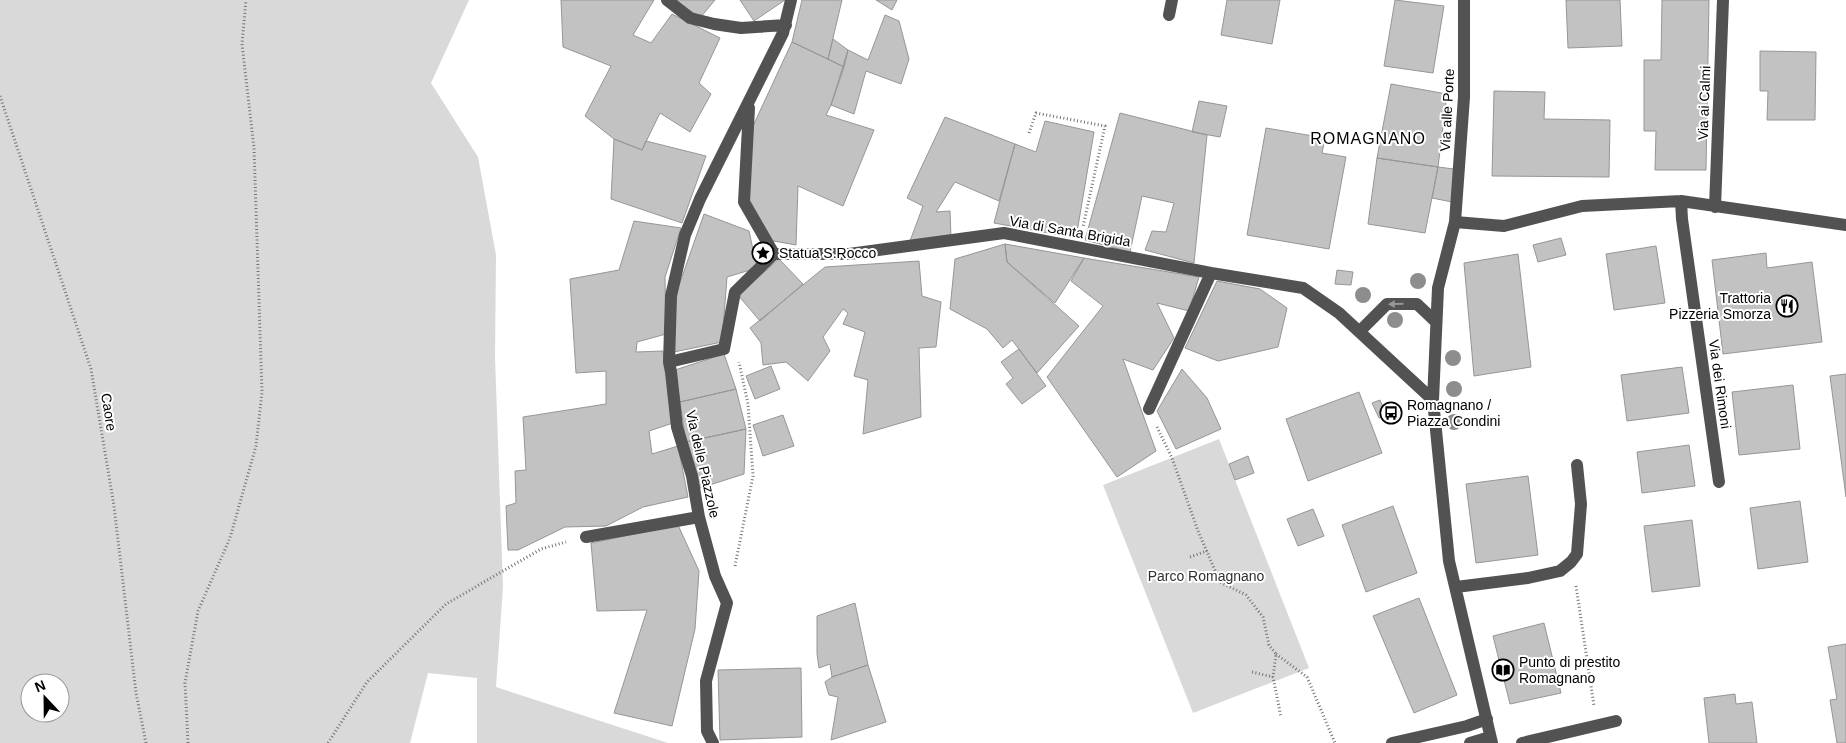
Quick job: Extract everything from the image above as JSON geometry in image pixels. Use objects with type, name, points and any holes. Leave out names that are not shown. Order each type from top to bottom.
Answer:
[{"type":"street","points":[[667,0],[690,18],[714,24],[741,28],[786,25]]},
{"type":"street","name":"Via delle Piazzole","points":[[727,603],[716,576],[699,517],[692,476],[677,427],[672,372],[669,362],[670,296],[685,235],[700,199],[749,104],[786,25],[791,0]]},
{"type":"street","points":[[1169,15],[1172,0]]},
{"type":"street","name":"Via alle Porte","points":[[1464,0],[1464,97],[1455,222],[1438,288],[1433,400],[1449,560],[1491,740]]},
{"type":"street","name":"Via ai Calmi","points":[[1715,207],[1723,0]]},
{"type":"street","points":[[669,362],[724,348],[735,292],[774,254],[744,202],[749,104]]},
{"type":"street","points":[[1455,222],[1504,226],[1582,206],[1681,201],[1846,225]]},
{"type":"street","name":"Via dei Rimoni","points":[[1681,201],[1719,482]]},
{"type":"street","name":"Via di Santa Brigida","points":[[774,254],[849,254],[1004,233],[1211,273],[1303,288],[1339,313],[1360,331],[1433,400]]},
{"type":"street","points":[[1149,409],[1211,273]]},
{"type":"street","points":[[1360,331],[1387,304],[1417,304],[1436,322]]},
{"type":"street","points":[[1456,587],[1528,578],[1560,571],[1571,562],[1577,554],[1581,504],[1578,465]]},
{"type":"street","points":[[586,537],[699,517]]},
{"type":"street","points":[[712,743],[707,731],[706,681],[727,603]]},
{"type":"street","points":[[1392,743],[1467,726],[1487,719]]},
{"type":"street","points":[[1522,743],[1616,721]]},
{"type":"street","points":[[1470,743],[1491,740]]},
{"type":"path","points":[[188,743],[185,683],[198,611],[230,538],[256,446],[262,392],[254,148],[242,44],[246,0]]},
{"type":"path","name":"Caore","points":[[0,96],[91,369],[114,506],[136,693],[146,743]]},
{"type":"path","points":[[1029,133],[1036,113],[1105,126],[1078,246]]},
{"type":"path","points":[[727,603],[753,476],[748,404],[739,365],[740,344],[728,329]]},
{"type":"path","points":[[1149,409],[1172,458],[1190,510],[1220,582],[1246,595],[1263,617],[1269,645],[1276,654],[1306,677],[1335,743]]},
{"type":"path","points":[[328,743],[367,682],[446,604],[541,549],[586,537]]},
{"type":"path","points":[[1190,557],[1207,551]]},
{"type":"path","points":[[1575,582],[1594,709]]},
{"type":"path","points":[[1276,654],[1273,677],[1281,717]]},
{"type":"path","points":[[1252,672],[1273,677]]},
{"type":"green space","points":[[0,0],[469,0],[431,83],[478,157],[496,255],[495,357],[503,587],[496,687],[668,743],[477,743],[477,678],[428,673],[410,743],[0,743]]},
{"type":"green space","name":"Parco Romagnano","points":[[1219,439],[1309,668],[1193,713],[1103,485]]},
{"type":"building","points":[[561,0],[654,0],[633,35],[651,43],[672,14],[720,38],[699,83],[711,94],[690,132],[660,113],[642,150],[614,139],[585,116],[611,66],[563,47]]},
{"type":"building","points":[[676,0],[715,0],[700,18]]},
{"type":"building","points":[[740,0],[785,0],[754,21]]},
{"type":"building","points":[[802,0],[842,0],[828,59],[792,42]]},
{"type":"building","points":[[876,0],[897,0],[892,10]]},
{"type":"building","points":[[1227,0],[1280,0],[1272,44],[1221,35]]},
{"type":"building","points":[[1395,0],[1444,6],[1433,73],[1384,66]]},
{"type":"building","points":[[1566,0],[1620,0],[1622,46],[1568,48]]},
{"type":"building","points":[[1662,0],[1709,0],[1706,170],[1655,170],[1656,131],[1644,131],[1644,60],[1661,60]]},
{"type":"building","points":[[885,15],[899,21],[909,59],[901,84],[866,71],[854,114],[831,105],[848,50],[868,60]]},
{"type":"building","points":[[833,39],[848,50],[844,67],[828,59]]},
{"type":"building","points":[[792,42],[844,67],[826,115],[874,130],[843,206],[798,186],[796,245],[768,240],[748,203],[753,126]]},
{"type":"building","points":[[1760,51],[1816,52],[1815,120],[1767,120],[1768,91],[1760,91]]},
{"type":"building","points":[[1391,84],[1447,94],[1438,167],[1377,158]]},
{"type":"building","points":[[1494,91],[1545,92],[1544,119],[1610,120],[1609,177],[1492,176]]},
{"type":"building","points":[[1199,101],[1227,106],[1220,137],[1192,132]]},
{"type":"building","points":[[1120,113],[1207,135],[1194,263],[1145,250],[1152,231],[1166,232],[1174,203],[1142,196],[1130,252],[1085,240]]},
{"type":"building","points":[[945,117],[1015,144],[999,201],[955,182],[936,212],[950,211],[951,237],[910,241],[923,206],[907,198]]},
{"type":"building","points":[[1045,121],[1094,132],[1076,238],[994,223],[1015,144],[1036,152]]},
{"type":"building","points":[[1266,128],[1325,138],[1322,153],[1346,157],[1329,249],[1247,235]]},
{"type":"building","points":[[614,139],[642,150],[646,141],[706,156],[682,223],[611,199]]},
{"type":"building","points":[[1377,158],[1438,167],[1425,233],[1368,224]]},
{"type":"building","points":[[1438,167],[1454,169],[1452,202],[1432,198]]},
{"type":"building","points":[[704,214],[749,231],[757,268],[727,277],[722,342],[674,352],[676,294]]},
{"type":"building","points":[[634,221],[681,228],[665,277],[666,334],[637,342],[636,352],[663,351],[673,423],[649,431],[652,454],[678,446],[688,497],[643,507],[606,526],[565,527],[518,550],[508,550],[506,506],[516,503],[515,471],[526,470],[523,417],[606,404],[606,371],[576,373],[570,279],[619,270]]},
{"type":"building","points":[[1561,238],[1566,255],[1538,262],[1533,245]]},
{"type":"building","points":[[1005,244],[1007,262],[1079,326],[1037,373],[1012,340],[1003,348],[987,329],[950,309],[955,259]]},
{"type":"building","points":[[1005,244],[1084,258],[1055,303],[1007,262]]},
{"type":"building","points":[[1656,246],[1665,303],[1614,310],[1606,254]]},
{"type":"building","points":[[1766,253],[1767,268],[1812,262],[1822,342],[1723,354],[1712,260]]},
{"type":"building","points":[[1518,254],[1531,367],[1474,376],[1464,263]]},
{"type":"building","points":[[1084,258],[1199,277],[1189,311],[1157,303],[1174,338],[1153,370],[1123,359],[1156,451],[1117,477],[1047,377],[1103,306],[1071,281]]},
{"type":"building","points":[[779,259],[803,284],[760,321],[738,295]]},
{"type":"building","points":[[919,261],[922,296],[941,302],[936,347],[919,348],[921,417],[863,434],[868,380],[854,376],[865,332],[843,324],[848,313],[843,309],[823,337],[830,351],[808,381],[786,362],[763,365],[761,343],[750,328],[825,267]]},
{"type":"building","points":[[1337,270],[1353,272],[1351,285],[1335,284]]},
{"type":"building","points":[[1217,281],[1260,289],[1287,308],[1278,347],[1218,361],[1185,348]]},
{"type":"building","points":[[1019,349],[1046,386],[1022,404],[1006,384],[1013,378],[1001,362]]},
{"type":"building","points":[[724,354],[736,389],[680,402],[675,370]]},
{"type":"building","points":[[771,366],[780,389],[755,399],[746,376]]},
{"type":"building","points":[[1682,367],[1689,413],[1627,421],[1621,375]]},
{"type":"building","points":[[1182,369],[1207,398],[1221,429],[1176,449],[1157,411]]},
{"type":"building","points":[[1846,374],[1846,497],[1830,376]]},
{"type":"building","points":[[1793,385],[1800,449],[1739,455],[1732,392]]},
{"type":"building","points":[[736,389],[746,429],[686,442],[680,402]]},
{"type":"building","points":[[1359,392],[1382,453],[1308,481],[1286,419]]},
{"type":"building","points":[[1380,400],[1387,416],[1379,418],[1372,403]]},
{"type":"building","points":[[783,415],[794,446],[763,456],[753,425]]},
{"type":"building","points":[[746,429],[744,474],[697,489],[686,442]]},
{"type":"building","points":[[1689,445],[1695,486],[1642,493],[1637,452]]},
{"type":"building","points":[[1248,456],[1254,473],[1235,480],[1229,464]]},
{"type":"building","points":[[1528,476],[1538,555],[1476,563],[1466,484]]},
{"type":"building","points":[[1800,501],[1808,562],[1758,569],[1750,508]]},
{"type":"building","points":[[1393,506],[1417,573],[1366,592],[1342,525]]},
{"type":"building","points":[[1313,509],[1324,536],[1298,546],[1287,519]]},
{"type":"building","points":[[1692,520],[1700,586],[1652,592],[1644,526]]},
{"type":"building","points":[[678,525],[699,571],[695,629],[672,726],[614,713],[647,610],[597,611],[591,543]]},
{"type":"building","points":[[1419,598],[1457,695],[1414,713],[1373,616]]},
{"type":"building","points":[[855,603],[868,665],[832,677],[830,664],[819,668],[817,616]]},
{"type":"building","points":[[1544,623],[1561,693],[1510,704],[1493,636]]},
{"type":"building","points":[[1846,644],[1846,743],[1837,743],[1830,700],[1837,699],[1828,647]]},
{"type":"building","points":[[868,665],[886,722],[831,740],[838,697],[829,695],[825,682],[832,677]]},
{"type":"building","points":[[801,668],[802,737],[720,740],[718,670]]},
{"type":"building","points":[[1735,694],[1736,704],[1752,702],[1757,743],[1709,743],[1704,698]]},
{"type":"place","name":"Statua S.Rocco","points":[[763,253]]},
{"type":"place","name":"Trattoria Pizzeria Smorza","points":[[1787,306]]},
{"type":"place","name":"Romagnano / Piazza Condini","points":[[1391,413]]},
{"type":"place","name":"Punto di prestito Romagnano","points":[[1503,670]]},
{"type":"district","name":"ROMAGNANO","points":[[1368,138]]}]
